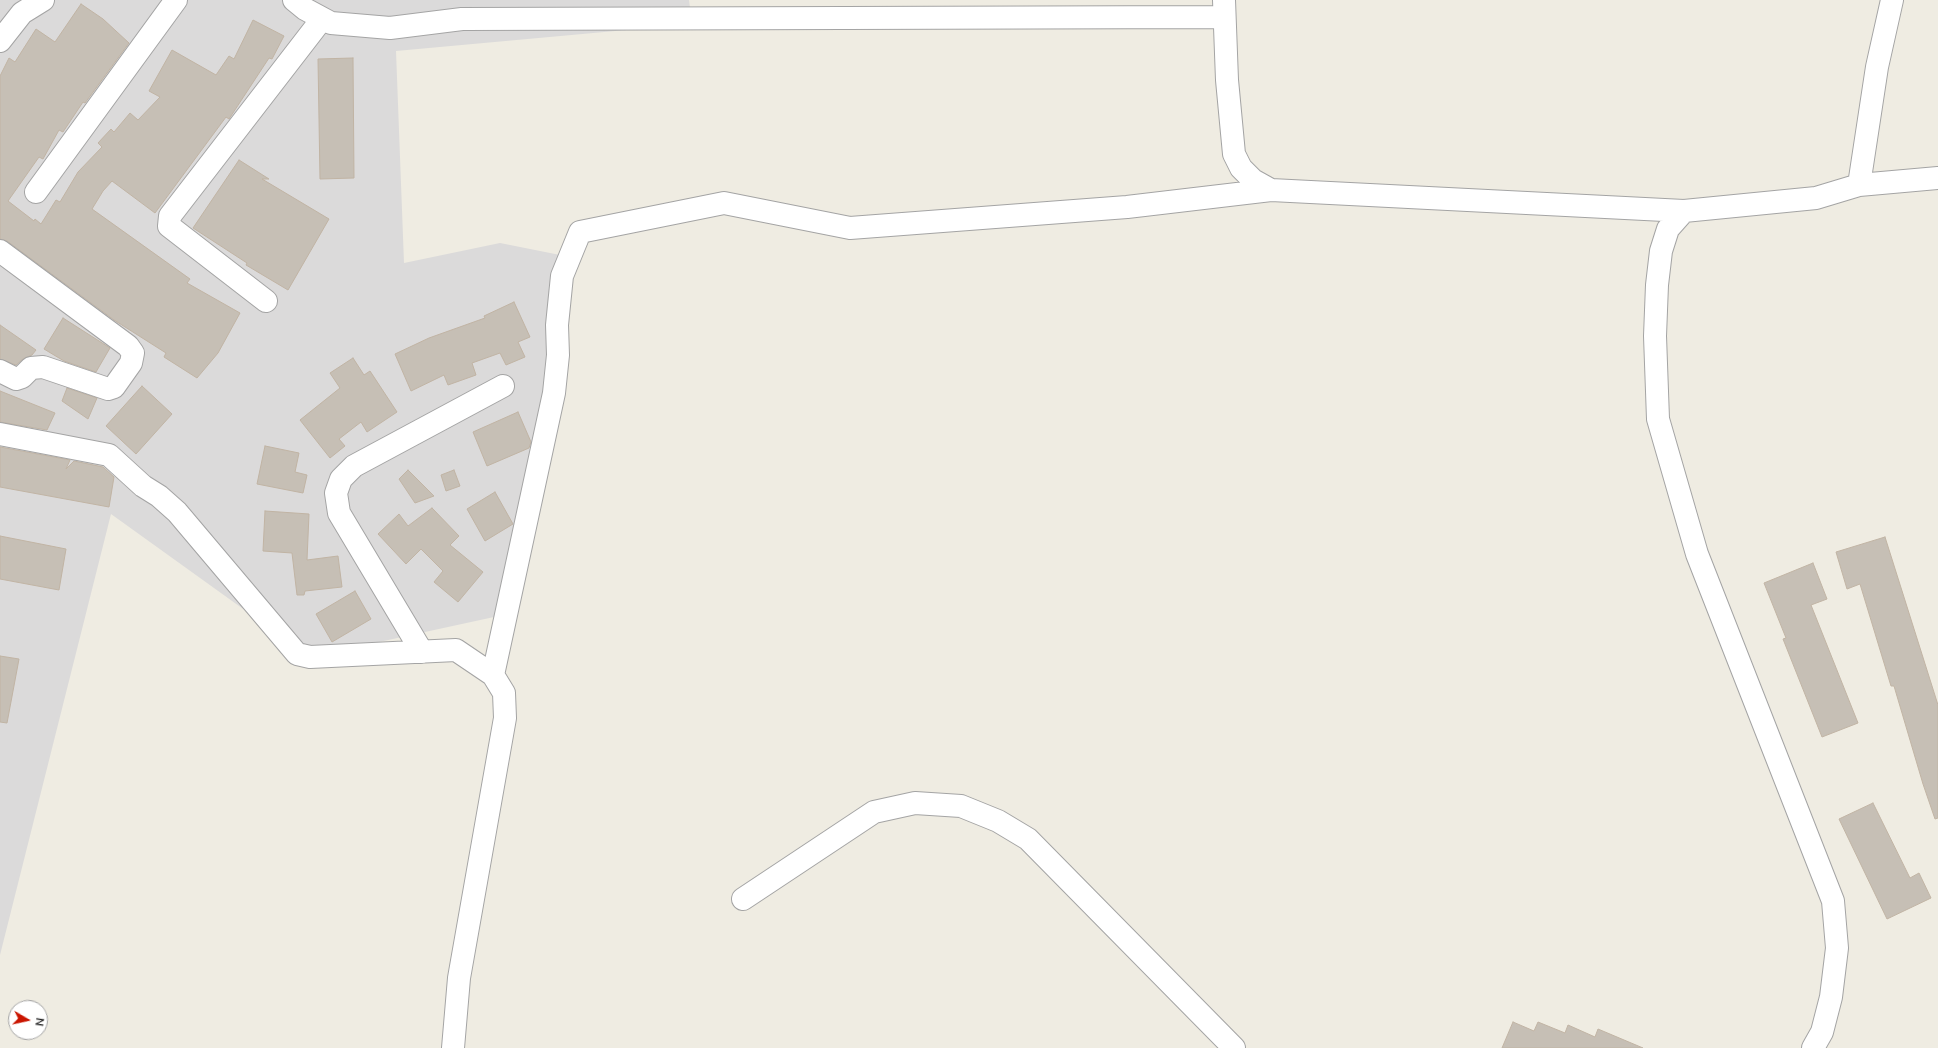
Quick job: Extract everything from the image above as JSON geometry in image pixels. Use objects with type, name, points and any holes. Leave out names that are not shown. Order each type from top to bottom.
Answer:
[{"type":"street","points":[[0,41],[22,13],[43,0]]},
{"type":"street","points":[[294,0],[322,19],[331,23],[390,28],[462,19],[1224,9],[1227,80],[1234,154],[1241,168],[1252,180],[1271,190]]},
{"type":"street","points":[[1859,185],[1877,66],[1892,0]]},
{"type":"street","points":[[36,192],[174,1]]},
{"type":"street","points":[[266,301],[169,226],[170,216],[322,19]]},
{"type":"street","points":[[493,675],[554,393],[558,355],[557,326],[562,276],[580,232],[724,203],[850,228],[1127,207],[1271,190],[1684,211],[1816,198],[1859,185],[1938,178]]},
{"type":"street","points":[[1684,211],[1668,229],[1661,258],[1655,336],[1658,419],[1697,554],[1833,901],[1837,948],[1831,997],[1822,1032],[1812,1048]]},
{"type":"street","points":[[0,251],[128,346],[133,353],[131,363],[114,387],[108,389],[37,366],[16,379],[0,371]]},
{"type":"street","points":[[422,652],[339,513],[336,494],[340,479],[354,466],[503,386]]},
{"type":"street","points":[[0,434],[109,455],[143,486],[159,496],[177,512],[297,654],[310,657],[456,650],[480,664],[493,675],[504,693],[505,718],[459,978],[453,1048]]},
{"type":"street","points":[[743,899],[874,812],[915,804],[961,806],[998,821],[1028,839],[1234,1048]]},
{"type":"shaded area","points":[[0,0],[689,0],[692,24],[396,51],[404,263],[500,243],[575,258],[494,617],[310,657],[111,514],[0,955]]},
{"type":"building","points":[[81,4],[103,19],[129,43],[85,103],[83,102],[63,132],[59,130],[43,159],[39,157],[8,201],[34,221],[35,219],[41,224],[56,200],[60,202],[78,172],[102,147],[98,143],[111,129],[114,132],[130,113],[138,120],[160,97],[149,91],[172,50],[216,75],[229,56],[234,59],[253,20],[284,36],[272,59],[269,58],[229,119],[226,117],[155,213],[112,181],[103,191],[92,209],[190,279],[187,283],[240,313],[218,353],[197,378],[164,357],[166,353],[114,320],[7,241],[0,239],[0,76],[9,58],[15,62],[36,29],[55,42]]},
{"type":"building","points":[[353,58],[354,178],[320,179],[318,59]]},
{"type":"building","points":[[239,160],[269,179],[262,179],[329,219],[288,290],[246,265],[247,263],[193,228]]},
{"type":"building","points":[[514,302],[530,337],[518,342],[525,357],[506,365],[500,353],[472,363],[476,375],[448,385],[444,375],[411,391],[395,354],[429,338],[485,318],[484,316]]},
{"type":"building","points":[[63,318],[110,348],[96,372],[64,361],[44,349]]},
{"type":"building","points":[[0,325],[36,350],[32,355],[23,359],[16,365],[0,359]]},
{"type":"building","points":[[353,358],[364,375],[370,371],[397,412],[367,432],[361,422],[339,439],[345,446],[330,458],[300,420],[340,388],[330,373]]},
{"type":"building","points":[[142,386],[172,414],[136,454],[106,426]]},
{"type":"building","points":[[67,388],[97,398],[88,419],[62,401]]},
{"type":"building","points":[[0,391],[55,413],[47,430],[0,422]]},
{"type":"building","points":[[518,412],[531,442],[529,448],[487,466],[473,432]]},
{"type":"building","points":[[265,446],[299,453],[295,472],[307,475],[303,493],[257,484]]},
{"type":"building","points":[[0,447],[70,460],[66,469],[74,461],[103,467],[114,477],[109,507],[0,487]]},
{"type":"building","points":[[408,470],[434,496],[415,503],[399,479]]},
{"type":"building","points":[[454,470],[460,486],[446,491],[441,475]]},
{"type":"building","points":[[495,492],[513,524],[485,541],[467,509]]},
{"type":"building","points":[[432,508],[459,536],[450,545],[483,572],[458,602],[434,582],[443,571],[421,549],[406,564],[378,534],[399,514],[408,526]]},
{"type":"building","points":[[265,511],[309,514],[307,560],[338,556],[342,587],[305,591],[304,595],[297,595],[292,553],[263,551]]},
{"type":"building","points":[[0,536],[66,549],[59,590],[0,579]]},
{"type":"building","points":[[1885,537],[1938,705],[1938,818],[1935,819],[1894,686],[1891,686],[1860,584],[1847,589],[1836,552]]},
{"type":"building","points":[[1813,563],[1827,599],[1811,605],[1858,723],[1822,737],[1783,639],[1786,638],[1764,583]]},
{"type":"building","points":[[355,591],[371,619],[332,642],[316,614]]},
{"type":"building","points":[[0,656],[19,659],[7,723],[0,722]]},
{"type":"building","points":[[1873,803],[1910,878],[1919,873],[1931,898],[1887,919],[1839,819]]},
{"type":"building","points":[[1513,1022],[1534,1031],[1538,1022],[1565,1033],[1568,1025],[1595,1037],[1598,1029],[1643,1048],[1502,1048]]}]
